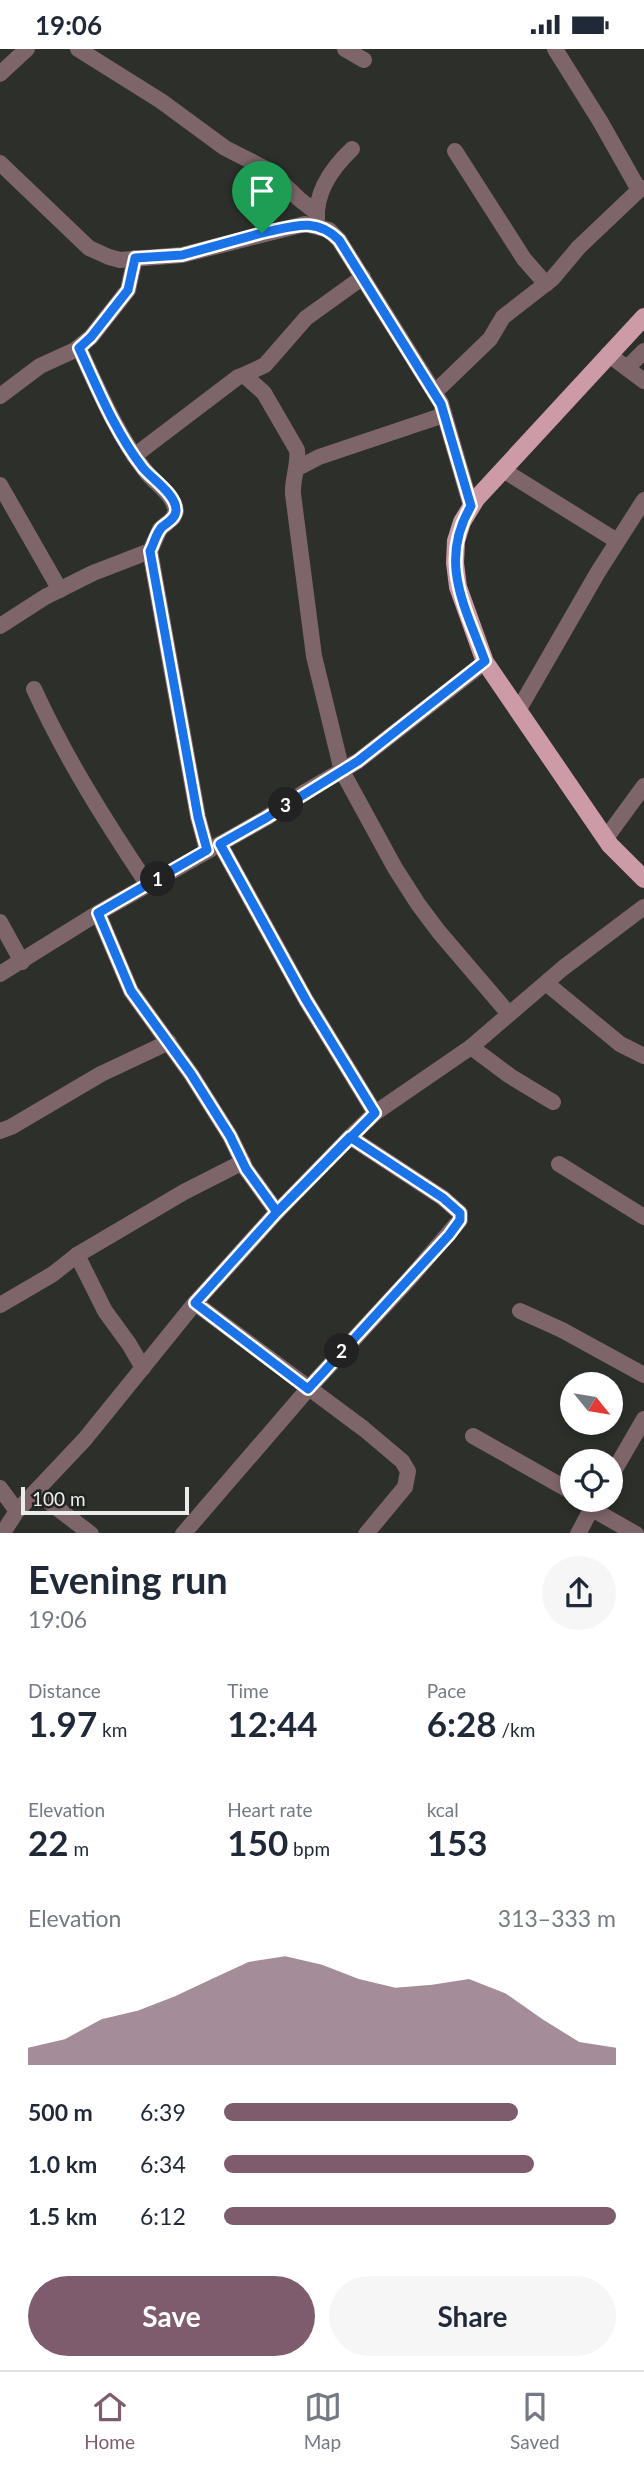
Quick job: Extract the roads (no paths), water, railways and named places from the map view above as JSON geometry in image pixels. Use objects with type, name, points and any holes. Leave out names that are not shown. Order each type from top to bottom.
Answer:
[{"type":"main road","points":[[644,317],[471,506],[456,541],[454,563],[458,587],[485,661],[606,838],[644,879]]},
{"type":"street","points":[[0,74],[27,49]]},
{"type":"street","points":[[78,49],[161,101],[225,148],[270,171],[339,240],[435,392],[471,506]]},
{"type":"street","points":[[345,49],[364,60]]},
{"type":"street","points":[[435,392],[490,339],[503,317],[547,284],[579,247],[642,189],[555,49]]},
{"type":"street","points":[[317,220],[323,190],[334,167],[352,149]]},
{"type":"street","points":[[455,151],[524,259],[547,284]]},
{"type":"street","points":[[0,163],[89,248],[120,260],[182,255],[317,220]]},
{"type":"street","points":[[0,396],[40,366],[79,348],[91,337],[128,290],[135,258]]},
{"type":"street","points":[[134,456],[238,377],[265,365],[306,318],[363,277]]},
{"type":"street","points":[[79,348],[106,408],[134,456],[150,477],[171,497],[176,511],[173,518],[160,529],[150,551],[198,817],[375,1113]]},
{"type":"street","points":[[627,368],[644,351]]},
{"type":"street","points":[[608,354],[644,381]]},
{"type":"street","points":[[261,389],[265,365]]},
{"type":"street","points":[[244,375],[261,389],[297,450],[299,460],[292,483],[292,494],[314,656],[342,771],[395,868],[418,904],[509,1014]]},
{"type":"street","points":[[296,469],[319,457],[444,415]]},
{"type":"street","points":[[503,470],[617,541]]},
{"type":"street","points":[[0,485],[60,590]]},
{"type":"street","points":[[519,709],[617,541],[644,500]]},
{"type":"street","points":[[0,626],[93,573],[150,551]]},
{"type":"street","points":[[0,974],[98,913],[266,818],[358,761],[485,661]]},
{"type":"street","points":[[34,689],[51,727],[98,810],[148,885]]},
{"type":"street","points":[[606,838],[644,786]]},
{"type":"street","points":[[3,1533],[17,1511],[85,1439],[195,1303],[277,1212],[350,1137],[375,1113],[471,1047],[546,983],[644,907]]},
{"type":"street","points":[[98,913],[131,991],[169,1042],[277,1212]]},
{"type":"street","points":[[0,922],[22,962]]},
{"type":"street","points":[[546,983],[620,1044],[644,1056]]},
{"type":"street","points":[[0,1131],[100,1074],[169,1042]]},
{"type":"street","points":[[471,1047],[510,1076],[553,1102]]},
{"type":"street","points":[[184,1533],[308,1389],[460,1220],[460,1213],[443,1198],[350,1137]]},
{"type":"street","points":[[0,1305],[53,1274],[77,1255],[184,1192],[243,1162]]},
{"type":"street","points":[[558,1164],[644,1217]]},
{"type":"street","points":[[77,1255],[104,1311],[129,1343],[143,1368]]},
{"type":"street","points":[[195,1303],[364,1429],[402,1461],[408,1471],[405,1487],[367,1533]]},
{"type":"street","points":[[520,1311],[562,1330],[644,1375]]},
{"type":"street","points":[[623,1455],[644,1419]]},
{"type":"street","points":[[473,1436],[560,1485]]},
{"type":"street","points":[[0,1488],[17,1511]]},
{"type":"street","points":[[36,1492],[90,1533]]},
{"type":"street","points":[[578,1533],[588,1512]]},
{"type":"street","points":[[605,1512],[635,1533]]}]
